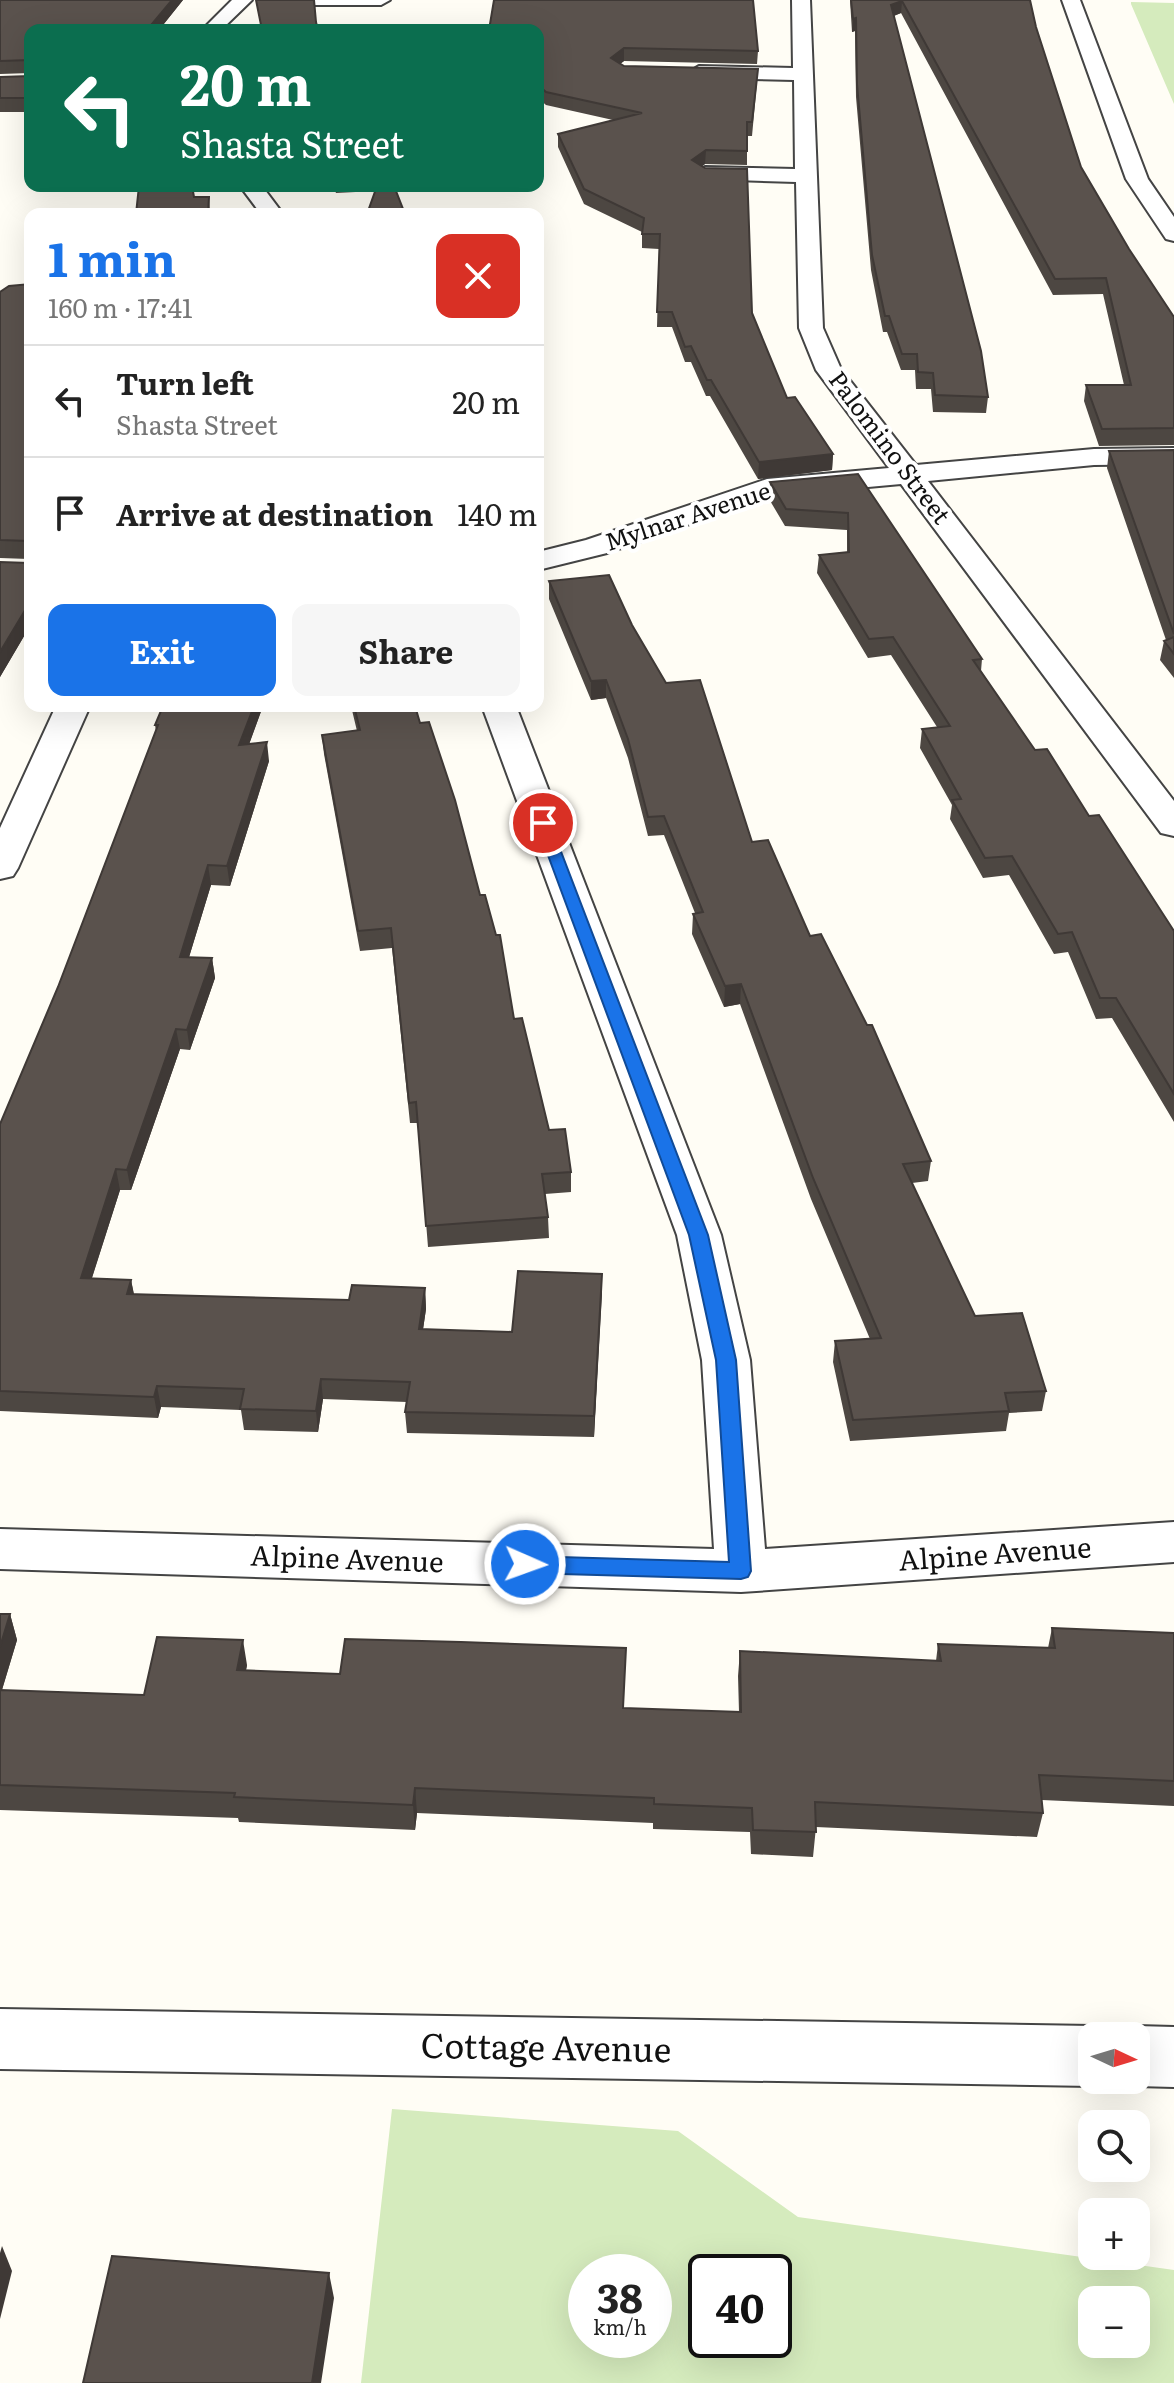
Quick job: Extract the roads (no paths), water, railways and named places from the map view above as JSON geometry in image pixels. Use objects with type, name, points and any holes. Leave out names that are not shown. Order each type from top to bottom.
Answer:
[{"type":"street","points":[[216,24],[243,0]]},
{"type":"street","points":[[281,0],[381,0]]},
{"type":"street","name":"Palomino Street","points":[[801,0],[811,328],[829,370],[1174,825]]},
{"type":"street","points":[[1071,0],[1137,179],[1174,234]]},
{"type":"street","points":[[684,71],[804,74]]},
{"type":"street","points":[[705,173],[806,176]]},
{"type":"street","points":[[1137,179],[1162,179]]},
{"type":"street","name":"Mylnar Avenue","points":[[544,559],[628,537],[715,503],[767,488],[1094,457],[1174,456]]},
{"type":"street","points":[[0,868],[70,712]]},
{"type":"street","points":[[501,712],[699,1235],[726,1360],[741,1571]]},
{"type":"street","name":"Alpine Avenue","points":[[0,1549],[741,1571],[1174,1542]]},
{"type":"street","name":"Cottage Avenue","points":[[0,2039],[1078,2056]]},
{"type":"street","points":[[1150,2056],[1174,2057]]}]
